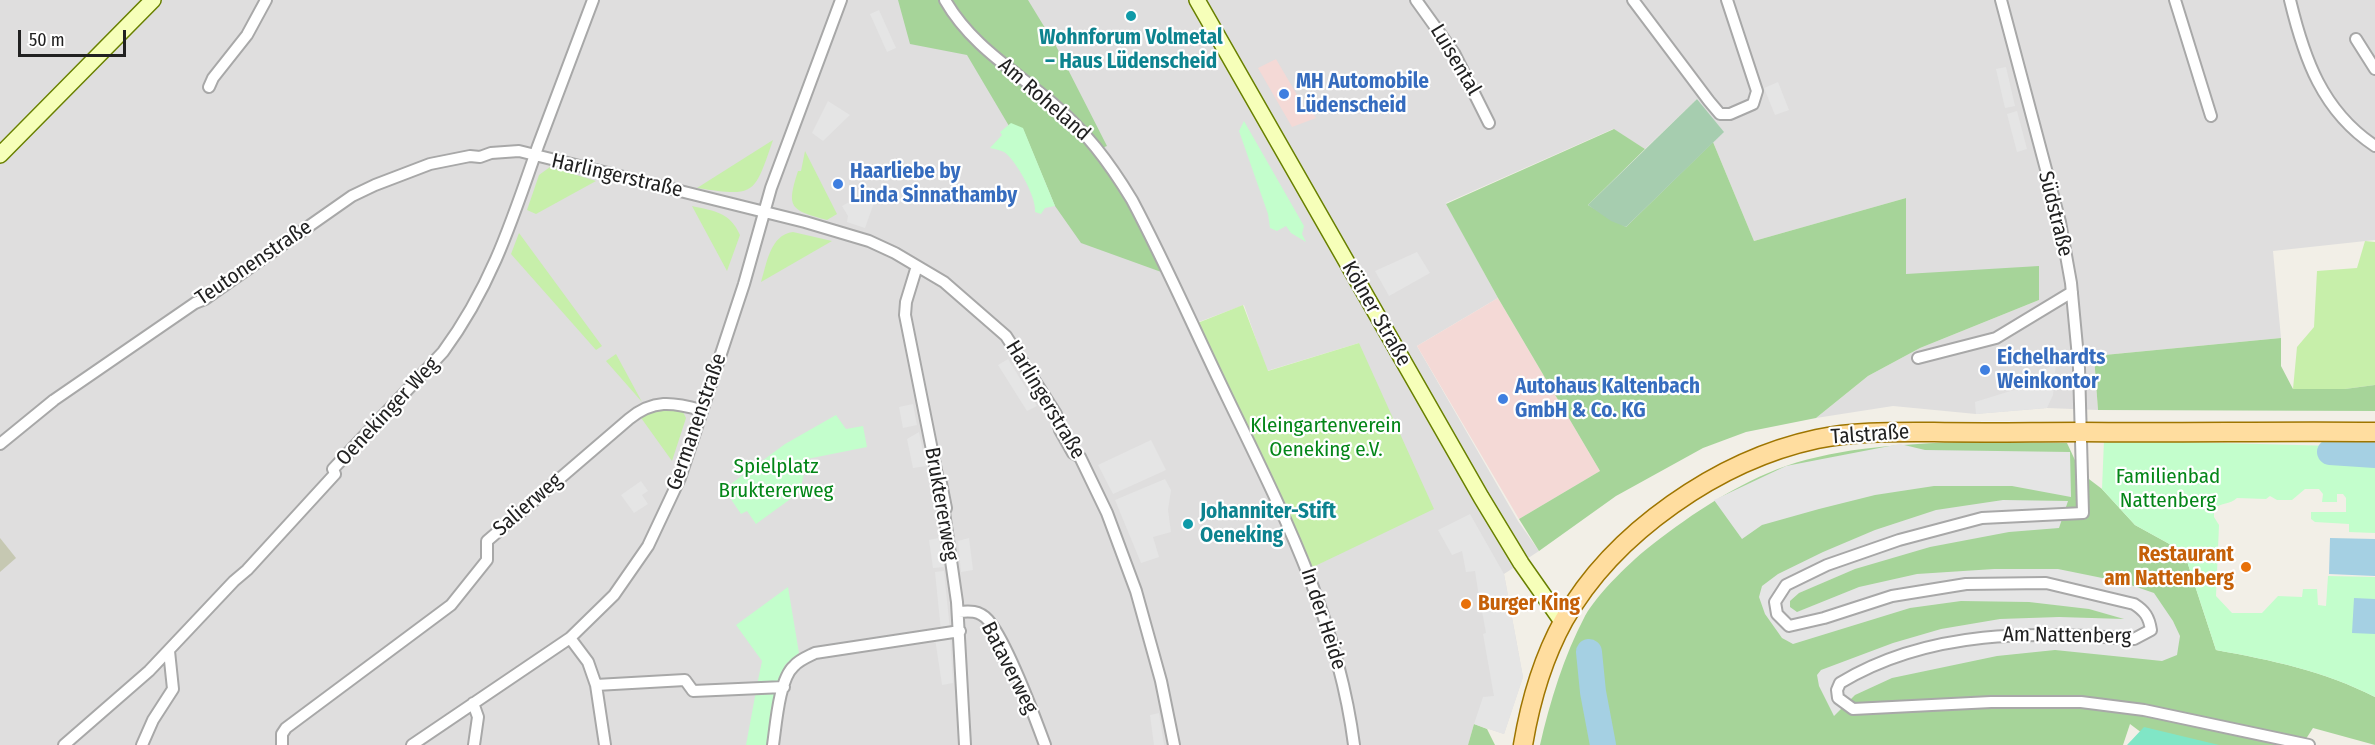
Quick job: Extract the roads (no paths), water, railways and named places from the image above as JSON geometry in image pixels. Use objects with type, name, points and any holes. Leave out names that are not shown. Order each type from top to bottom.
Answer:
[{"type":"main road","points":[[0,155],[153,0]]},
{"type":"main road","name":"Kölner Straße","points":[[1197,0],[1481,497],[1532,580],[1563,623]]},
{"type":"main road","name":"Talstraße","points":[[1523,745],[1534,694],[1563,623],[1579,598],[1618,552],[1668,508],[1693,490],[1765,454],[1818,439],[1915,431],[2375,432]]},
{"type":"street","points":[[209,87],[213,78],[247,35],[266,0]]},
{"type":"street","name":"Oenekinger Weg","points":[[64,745],[122,697],[169,651],[328,482],[334,474],[333,469],[443,352],[484,289],[511,226],[593,0]]},
{"type":"street","name":"Germanenstraße","points":[[412,745],[570,638],[614,595],[648,546],[680,478],[744,284],[765,212],[840,0]]},
{"type":"street","name":"Am Roheland","points":[[945,0],[964,30],[990,54],[1051,101],[1099,148],[1132,200],[1167,272]]},
{"type":"street","name":"Luisental","points":[[1416,0],[1454,53],[1489,123]]},
{"type":"street","points":[[1633,0],[1720,114],[1730,114],[1753,104],[1757,91],[1727,0]]},
{"type":"street","name":"Südstraße","points":[[2001,0],[2060,222],[2073,292],[2080,432]]},
{"type":"street","points":[[2175,0],[2211,116]]},
{"type":"street","points":[[2290,0],[2308,66],[2326,98],[2375,146]]},
{"type":"street","points":[[2356,39],[2375,69]]},
{"type":"street","name":"Teutonenstraße","points":[[0,444],[93,373],[195,303],[205,299],[352,196],[430,164],[511,150],[535,156]]},
{"type":"street","name":"Harlingerstraße","points":[[535,156],[765,212],[869,241],[944,282],[1006,336],[1056,414],[1056,422],[1073,453],[1080,457],[1107,513],[1136,591],[1161,681],[1174,745]]},
{"type":"street","name":"Bruktererweg","points":[[917,266],[906,302],[905,315],[938,480],[941,483],[946,508],[944,512],[960,631],[965,745]]},
{"type":"street","name":"In der Heide","points":[[1167,272],[1309,573],[1337,653],[1354,745]]},
{"type":"street","points":[[1918,358],[1996,338],[2073,292]]},
{"type":"street","name":"Salierweg","points":[[282,745],[282,734],[286,728],[451,605],[487,560],[487,541],[629,418],[655,403],[671,403],[701,410]]},
{"type":"street","name":"Am Nattenberg","points":[[2080,432],[2083,513],[1982,518],[1899,540],[1827,565],[1786,585],[1775,602],[1777,614],[1789,626],[1824,618],[1892,596],[1966,584],[2046,584],[2134,604],[2145,610],[2150,622],[2151,630],[2143,637],[2134,639],[2064,633],[1981,636],[1894,657],[1840,683],[1837,690],[1838,698],[1853,709],[1991,702],[2081,702],[2144,710],[2308,745]]},
{"type":"street","name":"Bataverweg","points":[[958,612],[973,610],[988,620],[1007,656],[1045,745]]},
{"type":"street","points":[[773,745],[784,687],[794,665],[814,653],[960,631]]},
{"type":"street","points":[[570,638],[588,662],[596,684],[605,745]]},
{"type":"street","points":[[142,745],[153,720],[173,689],[169,651]]},
{"type":"street","points":[[596,684],[686,680],[693,691],[784,687]]},
{"type":"street","points":[[473,704],[478,717],[474,745]]},
{"type":"water","points":[[2330,538],[2375,539],[2375,576],[2329,574]]},
{"type":"water","points":[[2354,598],[2375,599],[2375,634],[2352,633]]},
{"type":"waterway","points":[[2330,452],[2375,455]]},
{"type":"waterway","points":[[1589,652],[1593,692],[1603,745]]},
{"type":"place","name":"Wohnforum Volmetal – Haus Lüdenscheid","points":[[1131,16]]},
{"type":"place","name":"MH Automobile Lüdenscheid","points":[[1284,94]]},
{"type":"place","name":"Haarliebe by Linda Sinnathamby","points":[[838,184]]},
{"type":"place","name":"Eichelhardts Weinkontor","points":[[1985,370]]},
{"type":"place","name":"Autohaus Kaltenbach GmbH & Co. KG","points":[[1503,399]]},
{"type":"place","name":"Johanniter-Stift Oeneking","points":[[1188,524]]},
{"type":"place","name":"Restaurant am Nattenberg","points":[[2246,567]]},
{"type":"place","name":"Burger King","points":[[1466,604]]},
{"type":"park label","name":"Kleingartenverein Oeneking e.V.","points":[[1326,438]]},
{"type":"park label","name":"Spielplatz Bruktererweg","points":[[776,479]]},
{"type":"park label","name":"Familienbad Nattenberg","points":[[2168,489]]}]
